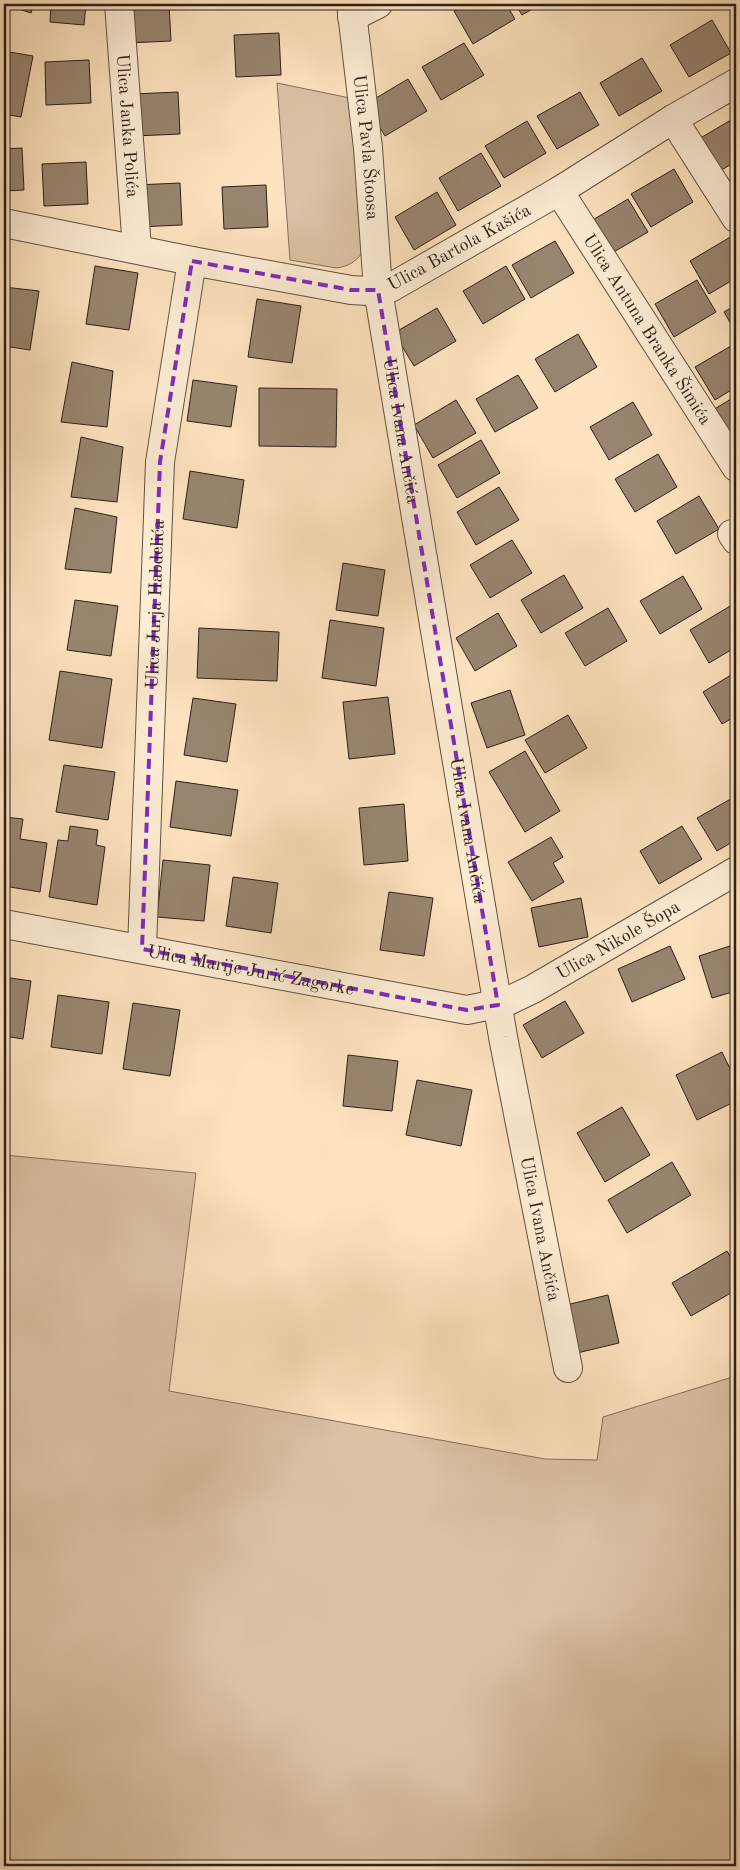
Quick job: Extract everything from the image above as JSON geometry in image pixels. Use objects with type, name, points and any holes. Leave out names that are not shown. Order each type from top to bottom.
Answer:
[{"type":"street","name":"Ulica Janka Polića","points":[[119,4],[137,249]]},
{"type":"street","points":[[352,11],[378,4]]},
{"type":"street","name":"Ulica Pavla Štoosa","points":[[352,11],[368,148],[378,290]]},
{"type":"street","name":"Ulica Bartola Kašića","points":[[4,223],[192,261],[351,290],[390,288],[559,191],[673,119],[736,83]]},
{"type":"street","points":[[673,119],[736,218]]},
{"type":"street","name":"Ulica Antuna Branka Šimića","points":[[559,191],[736,467]]},
{"type":"street","name":"Ulica Jurja Habdelića","points":[[142,949],[160,462],[192,261]]},
{"type":"street","name":"Ulica Ivana Ančića","points":[[378,290],[498,1004],[568,1368]]},
{"type":"street","name":"Ulica Nikole Šopa","points":[[498,1004],[533,989],[736,871]]},
{"type":"street","name":"Ulica Marije Jurić Zagorke","points":[[4,924],[467,1010],[498,1004]]},
{"type":"highlighted area","points":[[192,261],[351,290],[378,290],[498,1005],[467,1010],[142,949],[160,462]]},
{"type":"shaded area","points":[[277,83],[350,98],[364,248],[357,259],[345,266],[336,268],[290,260]]},
{"type":"shaded area","points":[[4,1155],[196,1173],[169,1391],[545,1459],[597,1460],[603,1417],[736,1376],[736,1866],[4,1866]]},
{"type":"building","points":[[4,4],[34,4],[31,13]]},
{"type":"building","points":[[51,4],[86,4],[84,25],[50,22]]},
{"type":"building","points":[[125,4],[169,4],[171,41],[127,43]]},
{"type":"building","points":[[234,4],[272,4],[234,6]]},
{"type":"building","points":[[466,4],[506,4],[515,19],[473,44],[454,11]]},
{"type":"building","points":[[515,4],[541,4],[522,15]]},
{"type":"building","points":[[712,20],[731,53],[689,77],[670,45]]},
{"type":"building","points":[[279,33],[281,75],[236,77],[234,35]]},
{"type":"building","points":[[464,43],[484,75],[441,100],[422,67]]},
{"type":"building","points":[[4,51],[33,56],[21,117],[4,114]]},
{"type":"building","points":[[642,58],[662,91],[619,116],[600,83]]},
{"type":"building","points":[[89,60],[91,103],[46,105],[45,62]]},
{"type":"building","points":[[408,79],[427,111],[385,136],[366,104]]},
{"type":"building","points":[[178,92],[180,134],[135,136],[133,94]]},
{"type":"building","points":[[580,92],[599,125],[557,149],[537,116]]},
{"type":"building","points":[[736,117],[736,161],[717,173],[697,140]]},
{"type":"building","points":[[527,121],[546,153],[504,178],[485,146]]},
{"type":"building","points":[[22,148],[24,190],[4,191],[4,149]]},
{"type":"building","points":[[481,153],[501,186],[458,211],[439,178]]},
{"type":"building","points":[[86,162],[88,204],[44,206],[42,164]]},
{"type":"building","points":[[674,169],[693,202],[651,227],[631,194]]},
{"type":"building","points":[[180,183],[182,225],[138,227],[136,185]]},
{"type":"building","points":[[266,185],[268,227],[224,229],[222,187]]},
{"type":"building","points":[[437,192],[456,225],[414,250],[395,217]]},
{"type":"building","points":[[628,199],[648,232],[605,257],[586,224]]},
{"type":"building","points":[[732,236],[736,243],[736,278],[709,294],[690,261]]},
{"type":"building","points":[[555,241],[574,273],[531,298],[512,265]]},
{"type":"building","points":[[95,266],[138,273],[129,330],[86,324]]},
{"type":"building","points":[[506,266],[525,299],[483,324],[463,291]]},
{"type":"building","points":[[697,280],[716,312],[674,337],[655,304]]},
{"type":"building","points":[[4,287],[39,291],[30,350],[4,346]]},
{"type":"building","points":[[257,299],[301,306],[292,363],[248,357]]},
{"type":"building","points":[[736,305],[736,333],[724,312]]},
{"type":"building","points":[[437,308],[456,341],[414,366],[394,333]]},
{"type":"building","points":[[578,334],[597,367],[555,392],[535,359]]},
{"type":"building","points":[[736,343],[736,387],[715,400],[695,367]]},
{"type":"building","points":[[72,362],[113,371],[107,427],[61,422]]},
{"type":"building","points":[[518,375],[538,408],[495,432],[476,399]]},
{"type":"building","points":[[193,380],[237,386],[231,427],[187,421]]},
{"type":"building","points":[[259,388],[337,389],[336,447],[259,446]]},
{"type":"building","points":[[736,396],[736,440],[727,446],[708,413]]},
{"type":"building","points":[[456,400],[476,433],[433,458],[414,425]]},
{"type":"building","points":[[633,402],[652,435],[609,460],[590,427]]},
{"type":"building","points":[[81,437],[123,447],[117,502],[71,497]]},
{"type":"building","points":[[481,440],[500,473],[457,498],[438,465]]},
{"type":"building","points":[[658,454],[677,487],[635,512],[615,479]]},
{"type":"building","points":[[190,471],[244,480],[237,528],[183,519]]},
{"type":"building","points":[[499,487],[519,520],[476,545],[457,512]]},
{"type":"building","points":[[699,496],[719,529],[676,554],[657,521]]},
{"type":"building","points":[[75,508],[117,517],[111,573],[65,569]]},
{"type":"building","points":[[512,540],[532,573],[490,598],[470,565]]},
{"type":"building","points":[[343,563],[385,570],[378,616],[336,610]]},
{"type":"building","points":[[564,575],[583,608],[541,633],[521,600]]},
{"type":"building","points":[[683,576],[702,609],[660,634],[640,601]]},
{"type":"building","points":[[75,600],[118,606],[111,656],[67,650]]},
{"type":"building","points":[[732,605],[736,612],[736,647],[709,663],[690,630]]},
{"type":"building","points":[[608,608],[627,641],[585,666],[565,633]]},
{"type":"building","points":[[498,613],[517,646],[475,671],[456,638]]},
{"type":"building","points":[[330,620],[384,628],[376,686],[322,678]]},
{"type":"building","points":[[199,628],[279,632],[277,681],[197,678]]},
{"type":"building","points":[[60,671],[112,679],[102,748],[49,740]]},
{"type":"building","points":[[736,672],[736,716],[722,724],[703,692]]},
{"type":"building","points":[[510,690],[525,735],[487,748],[471,703]]},
{"type":"building","points":[[388,697],[395,754],[349,759],[343,702]]},
{"type":"building","points":[[193,698],[236,704],[227,762],[184,755]]},
{"type":"building","points":[[568,715],[587,748],[545,773],[525,740]]},
{"type":"building","points":[[525,751],[560,811],[525,832],[489,772]]},
{"type":"building","points":[[64,765],[115,772],[108,820],[56,812]]},
{"type":"building","points":[[176,781],[238,790],[231,836],[170,827]]},
{"type":"building","points":[[736,796],[736,840],[717,851],[697,818]]},
{"type":"building","points":[[404,804],[408,861],[364,865],[359,808]]},
{"type":"building","points":[[4,817],[23,819],[20,839],[47,843],[40,892],[4,886]]},
{"type":"building","points":[[70,826],[98,830],[96,845],[105,847],[97,905],[49,897],[58,840],[68,841]]},
{"type":"building","points":[[682,826],[702,859],[659,884],[640,851]]},
{"type":"building","points":[[551,837],[563,857],[553,863],[564,882],[532,901],[508,862]]},
{"type":"building","points":[[163,860],[210,865],[204,921],[157,917]]},
{"type":"building","points":[[233,877],[278,883],[271,933],[226,926]]},
{"type":"building","points":[[389,892],[433,898],[424,956],[380,950]]},
{"type":"building","points":[[581,898],[588,937],[539,947],[531,908]]},
{"type":"building","points":[[736,944],[736,991],[712,998],[699,956]]},
{"type":"building","points":[[670,946],[685,979],[632,1002],[618,969]]},
{"type":"building","points":[[4,977],[31,981],[23,1039],[4,1036]]},
{"type":"building","points":[[58,995],[109,1002],[102,1054],[51,1047]]},
{"type":"building","points":[[565,1001],[584,1033],[542,1058],[523,1025]]},
{"type":"building","points":[[133,1003],[180,1010],[170,1076],[123,1069]]},
{"type":"building","points":[[722,1052],[736,1081],[736,1101],[697,1120],[676,1075]]},
{"type":"building","points":[[348,1055],[398,1061],[392,1111],[343,1106]]},
{"type":"building","points":[[417,1080],[472,1090],[461,1146],[406,1135]]},
{"type":"building","points":[[622,1107],[650,1155],[605,1182],[577,1133]]},
{"type":"building","points":[[672,1162],[691,1195],[627,1233],[608,1200]]},
{"type":"building","points":[[727,1251],[736,1267],[736,1290],[691,1316],[672,1283]]},
{"type":"building","points":[[608,1295],[619,1343],[573,1354],[562,1306]]}]
